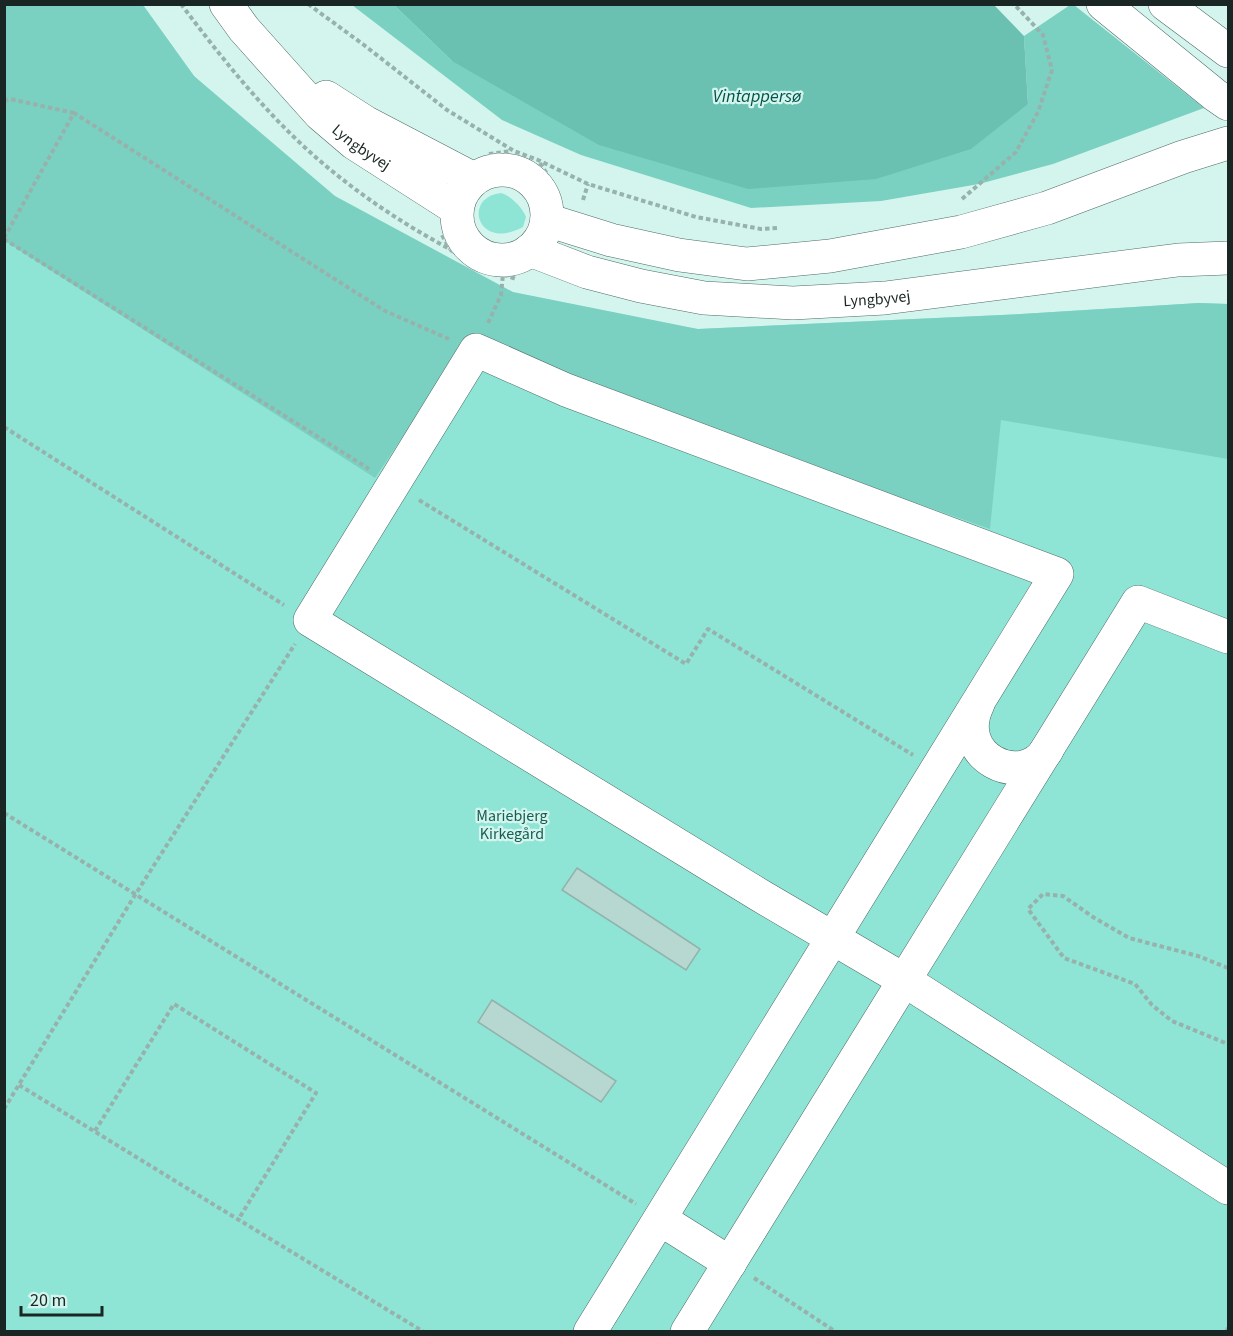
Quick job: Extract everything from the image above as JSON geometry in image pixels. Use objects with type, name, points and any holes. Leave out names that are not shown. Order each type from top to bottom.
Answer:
[{"type":"main road","name":"Lyngbyvej","points":[[226,4],[279,69],[320,114],[354,143],[457,209]]},
{"type":"main road","points":[[1103,4],[1228,104]]},
{"type":"main road","points":[[1165,4],[1228,51]]},
{"type":"main road","name":"Lyngbyvej","points":[[279,69],[365,122],[474,179]]},
{"type":"main road","points":[[547,220],[611,240],[680,255],[747,264],[830,256],[961,232],[1047,208],[1183,157],[1228,143]]},
{"type":"main road","points":[[502,170],[517,172],[531,180],[540,191],[546,205],[547,220],[538,242],[530,250],[519,257],[506,260],[480,255],[469,246],[461,235],[457,222],[457,209],[463,192],[474,179],[487,172],[502,170]]},
{"type":"main road","name":"Lyngbyvej","points":[[530,250],[587,272],[641,286],[704,297],[793,303],[885,298],[1179,260],[1228,258]]},
{"type":"main road","points":[[590,1332],[660,1219],[833,938],[937,769],[980,700],[1057,574],[566,390],[476,350],[310,620],[761,896],[833,938],[904,981],[1228,1188]]},
{"type":"main road","points":[[687,1332],[1138,602],[1228,637]]},
{"type":"main road","points":[[980,700],[971,726],[980,752],[991,762],[1004,767],[1018,768],[1032,764],[1043,756],[1051,744]]},
{"type":"main road","points":[[660,1219],[730,1263]]},
{"type":"path","points":[[308,4],[447,110],[514,151],[588,184],[696,217],[760,229],[783,228]]},
{"type":"path","points":[[957,203],[1016,152],[1038,112],[1052,70],[1043,35],[1014,4]]},
{"type":"path","points":[[4,101],[10,99],[74,113],[386,310],[476,350],[501,295],[503,273],[473,265],[450,250]]},
{"type":"path","points":[[74,113],[4,239],[393,484],[686,664],[708,629],[937,769]]},
{"type":"path","points":[[4,427],[273,599],[310,620],[135,895],[4,1109]]},
{"type":"path","points":[[4,813],[660,1219]]},
{"type":"path","points":[[1228,968],[1198,956],[1129,938],[1063,896],[1043,894],[1028,909],[1064,958],[1135,984],[1152,1005],[1172,1021],[1228,1044]]},
{"type":"path","points":[[95,1131],[174,1004],[316,1093],[238,1220]]},
{"type":"path","points":[[19,1085],[424,1332]]},
{"type":"path","points":[[730,1263],[836,1332]]},
{"type":"path","points":[[1226,1332],[1228,1328]]},
{"type":"green space","name":"Mariebjerg Kirkegård","points":[[5,5],[143,5],[194,76],[323,204],[503,315],[698,329],[1199,303],[1228,304],[1228,1331],[5,1332]]},
{"type":"green space","points":[[501,193],[512,199],[522,209],[526,217],[523,227],[507,233],[495,233],[480,221],[479,212],[482,204],[489,197]]},
{"type":"shaded area","points":[[4,5],[143,5],[194,76],[335,196],[513,292],[698,329],[1199,303],[1228,304],[1228,459],[1001,420],[990,529],[465,344],[375,478],[5,241]]},
{"type":"shaded area","points":[[352,5],[394,5],[452,61],[1028,104],[1024,36],[1070,5],[1074,5],[1204,108],[1053,164],[979,184],[881,201],[751,208],[581,155],[502,120]]},
{"type":"water","name":"Vintappersø","points":[[394,5],[994,5],[1024,36],[1028,104],[971,149],[876,179],[748,189],[599,145],[452,61]]},
{"type":"building","points":[[577,868],[700,949],[686,970],[562,890]]},
{"type":"building","points":[[492,1000],[616,1081],[601,1102],[478,1022]]}]
